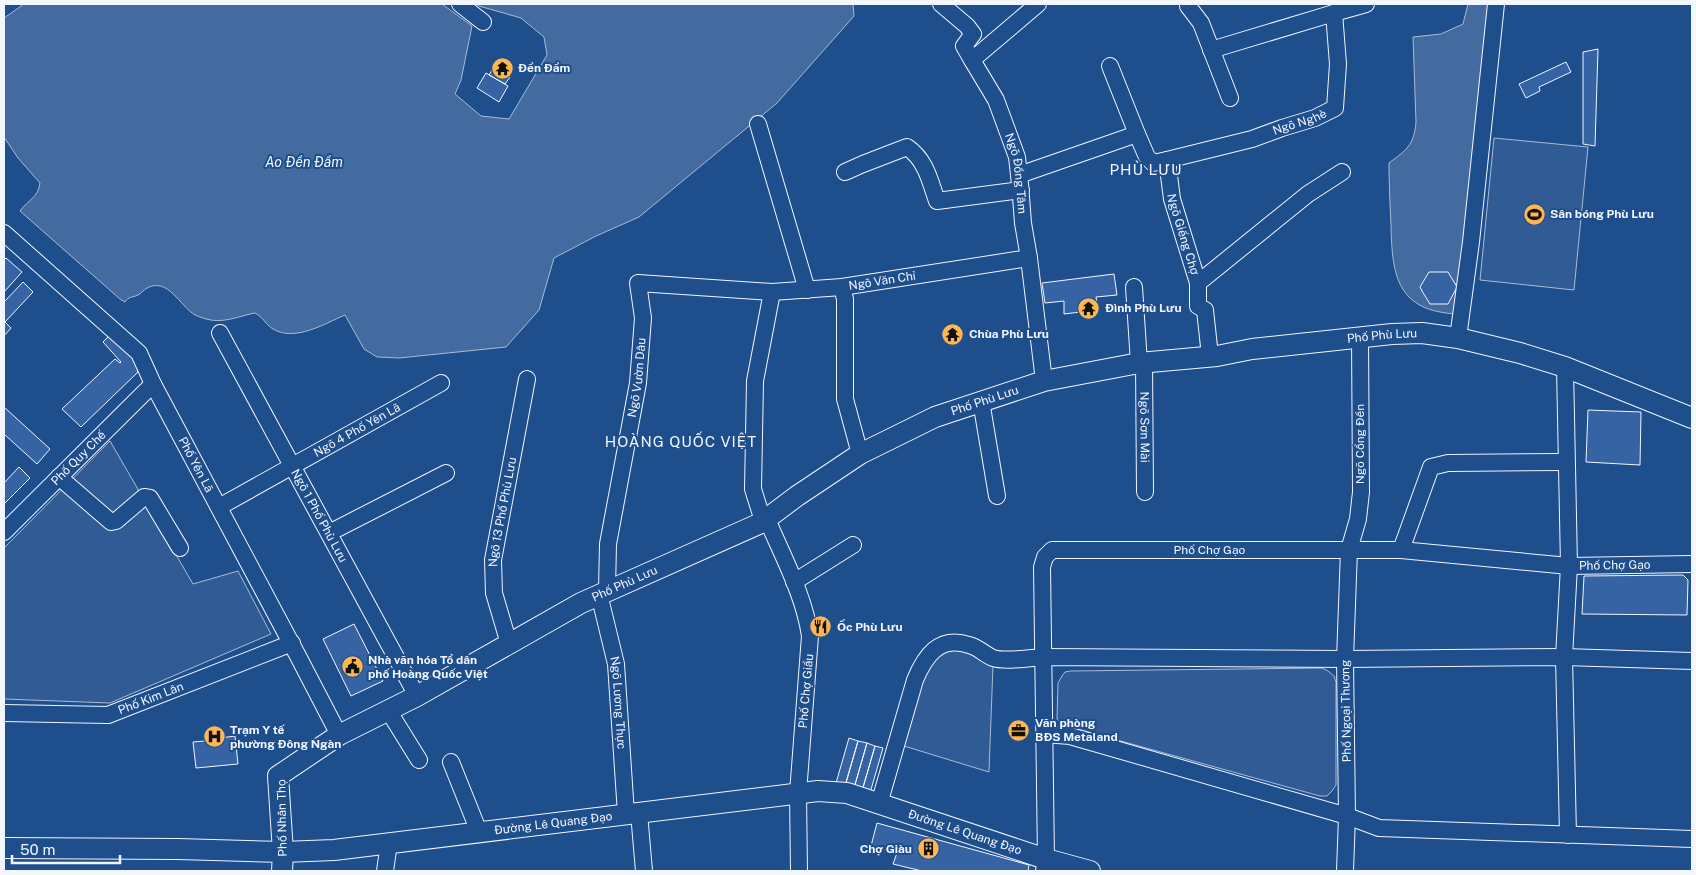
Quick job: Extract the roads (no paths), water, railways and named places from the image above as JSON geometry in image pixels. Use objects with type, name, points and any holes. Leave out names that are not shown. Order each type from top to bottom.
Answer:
[{"type":"main road","name":"Phố Phù Lưu","points":[[339,735],[418,696],[603,592],[765,520],[860,454],[935,416],[1044,381],[1141,362],[1210,356],[1252,349],[1360,337],[1422,333],[1458,338],[1520,353],[1565,367],[1692,418]]},
{"type":"main road","name":"Phố Nhân Thọ","points":[[282,862],[278,776],[339,735]]},
{"type":"main road","name":"Đường Lê Quang Đạo","points":[[4,848],[178,848],[282,862],[334,850],[818,791],[847,794],[879,804],[1045,865],[1090,871]]},
{"type":"street","points":[[460,4],[483,22]]},
{"type":"street","points":[[941,4],[967,26],[973,34],[964,46],[972,60],[1032,5]]},
{"type":"street","points":[[1188,4],[1201,23],[1230,98]]},
{"type":"street","points":[[1211,50],[1366,4]]},
{"type":"street","points":[[1458,338],[1472,232],[1496,4]]},
{"type":"street","name":"Ngõ Nghè","points":[[1167,160],[1252,139],[1315,118],[1335,108],[1338,64],[1334,13]]},
{"type":"street","name":"Ngõ Đồng Tâm","points":[[972,60],[996,100],[1017,158],[1023,224],[1044,381]]},
{"type":"street","points":[[1110,66],[1146,157],[1153,163],[1167,160]]},
{"type":"street","points":[[758,124],[807,290]]},
{"type":"street","points":[[845,172],[907,148],[915,153],[926,168],[937,202],[1020,182],[1138,134]]},
{"type":"street","name":"Ngõ Giếng Chợ","points":[[1167,160],[1172,199],[1198,283],[1198,306],[1205,310],[1210,356]]},
{"type":"street","points":[[1198,283],[1308,194],[1342,172]]},
{"type":"street","name":"Phố Yên Lã","points":[[4,233],[139,353],[153,384],[292,643],[339,735]]},
{"type":"street","name":"Ngõ Văn Chỉ","points":[[860,454],[845,399],[845,299],[842,288],[1029,258]]},
{"type":"street","name":"Ngõ Vườn Dâu","points":[[603,592],[608,544],[638,383],[644,318],[638,283],[772,292]]},
{"type":"street","name":"Ngõ Sơn Mài","points":[[1134,287],[1141,362],[1145,492]]},
{"type":"street","points":[[772,292],[842,288]]},
{"type":"street","name":"Phố Chợ Giầu","points":[[772,292],[755,381],[753,490],[794,582],[807,618],[810,636],[798,793],[799,871]]},
{"type":"street","name":"Ngõ 1 Phố Phù Lưu","points":[[220,334],[418,696]]},
{"type":"street","name":"Ngõ Cổng Đền","points":[[1349,550],[1358,518],[1360,492],[1360,337]]},
{"type":"street","points":[[1565,367],[1569,566],[1564,657],[1568,835]]},
{"type":"street","name":"Ngõ 13 Phố Phù Lưu","points":[[509,644],[494,593],[493,560],[527,379]]},
{"type":"street","name":"Ngõ 4 Phố Yên Lã","points":[[219,507],[441,383]]},
{"type":"street","name":"Phố Quy Chế","points":[[4,532],[153,384]]},
{"type":"street","points":[[981,401],[997,496]]},
{"type":"street","points":[[1401,550],[1431,467],[1448,463],[1566,462]]},
{"type":"street","points":[[329,533],[446,473]]},
{"type":"street","points":[[58,478],[111,522],[116,521],[144,497],[150,498],[180,548]]},
{"type":"street","points":[[794,582],[853,545]]},
{"type":"street","name":"Phố Chợ Gạo","points":[[1045,865],[1042,567],[1045,557],[1052,550],[1401,550],[1569,566],[1692,564]]},
{"type":"street","name":"Phố Ngoại Thương","points":[[1345,871],[1347,816],[1345,659],[1349,550]]},
{"type":"street","name":"Ngõ Lương Thực","points":[[603,592],[616,664],[632,813],[644,871]]},
{"type":"street","points":[[879,804],[922,663],[930,653],[939,647],[958,642],[971,645],[993,658],[1000,659],[1043,657],[1345,659],[1564,657],[1692,661]]},
{"type":"street","name":"Phố Kim Lân","points":[[4,713],[108,714],[292,643]]},
{"type":"street","points":[[388,710],[419,760]]},
{"type":"street","points":[[1044,734],[1070,736],[1347,816],[1379,828],[1692,840]]},
{"type":"street","points":[[451,762],[479,832]]},
{"type":"street","points":[[385,871],[388,843]]},
{"type":"water","name":"Ao Đền Đầm","points":[[24,4],[442,4],[472,26],[461,80],[455,94],[481,116],[509,119],[547,55],[544,37],[521,18],[476,4],[853,4],[854,16],[777,103],[639,217],[596,236],[554,258],[539,310],[506,347],[399,358],[377,357],[364,349],[345,315],[319,327],[291,334],[273,329],[255,313],[219,321],[203,318],[189,311],[173,294],[161,286],[147,288],[125,302],[20,211],[35,195],[40,183],[18,158],[4,137],[4,18]]},
{"type":"water","points":[[1468,4],[1489,4],[1457,314],[1437,311],[1422,306],[1410,298],[1402,288],[1393,260],[1389,163],[1408,147],[1415,130],[1413,37],[1441,34],[1463,24]]},
{"type":"place","name":"Đền Đầm","points":[[502,68]]},
{"type":"place","name":"Sân bóng Phù Lưu","points":[[1534,214]]},
{"type":"place","name":"Đình Phù Lưu","points":[[1089,308]]},
{"type":"place","name":"Chùa Phù Lưu","points":[[953,334]]},
{"type":"place","name":"Ốc Phù Lưu","points":[[821,627]]},
{"type":"place","name":"Nhà văn hóa Tổ dân phố Hoàng Quốc Việt","points":[[352,667]]},
{"type":"place","name":"Văn phòng BĐS Metaland","points":[[1019,730]]},
{"type":"place","name":"Trạm Y tế phường Đông Ngàn","points":[[214,737]]},
{"type":"place","name":"Chợ Giàu","points":[[928,849]]},
{"type":"district","name":"PHÙ LƯU","points":[[1146,169]]},
{"type":"district","name":"HOÀNG QUỐC VIỆT","points":[[681,441]]}]
